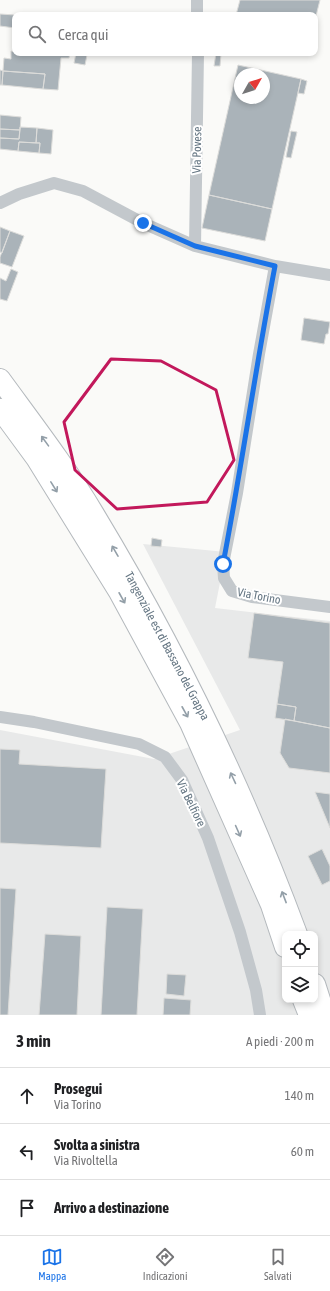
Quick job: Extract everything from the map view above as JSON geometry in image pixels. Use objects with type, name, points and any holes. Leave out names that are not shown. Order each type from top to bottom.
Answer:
[{"type":"highway","name":"Tangenziale est di Bassano del Grappa","points":[[0,379],[49,446],[94,513],[172,650],[205,716],[247,807],[296,931]]},
{"type":"highway","name":"Tangenziale est di Bassano del Grappa","points":[[0,409],[36,458],[119,592],[190,723],[271,905],[282,937]]},
{"type":"highway","points":[[318,993],[325,1015]]},
{"type":"highway","points":[[304,1003],[308,1015]]},
{"type":"street","points":[[197,0],[197,12]]},
{"type":"street","name":"Via Povese","points":[[195,246],[198,56]]},
{"type":"street","points":[[0,203],[19,194],[54,182],[84,191],[143,223],[195,246],[275,266],[330,275]]},
{"type":"street","name":"Via Torino","points":[[275,266],[258,354],[237,493],[223,564],[224,578],[232,591],[252,597],[330,607]]},
{"type":"street","name":"Via Belfiore","points":[[0,718],[34,722],[140,744],[165,757],[182,780],[208,838],[240,932],[256,990],[260,1015]]},
{"type":"highlighted area","points":[[111,359],[161,361],[216,390],[234,460],[207,502],[117,509],[75,470],[64,422]]},
{"type":"shaded area","points":[[143,544],[226,552],[215,608],[330,621],[330,1015],[0,1015],[0,730],[154,759],[240,730]]},
{"type":"building","points":[[240,0],[320,0],[317,12],[237,12]]},
{"type":"building","points":[[0,14],[12,15],[12,28],[0,26]]},
{"type":"building","points":[[11,51],[12,56],[69,56],[69,58],[61,58],[58,90],[43,89],[45,74],[3,71],[4,58],[11,59]]},
{"type":"building","points":[[75,56],[87,56],[85,65],[74,63]]},
{"type":"building","points":[[216,56],[221,56],[220,66],[214,66]]},
{"type":"building","points":[[238,65],[252,68],[237,68]]},
{"type":"building","points":[[0,70],[3,71],[2,85],[0,85]]},
{"type":"building","points":[[3,71],[45,74],[43,89],[2,85]]},
{"type":"building","points":[[270,72],[301,79],[272,209],[209,195],[234,83],[234,104],[270,104]]},
{"type":"building","points":[[301,79],[307,81],[304,94],[298,93]]},
{"type":"building","points":[[0,115],[21,117],[20,130],[0,129]]},
{"type":"building","points":[[20,127],[37,128],[36,143],[19,142],[18,151],[0,149],[0,138],[19,139]]},
{"type":"building","points":[[37,128],[53,130],[51,154],[39,153],[40,143],[36,143]]},
{"type":"building","points":[[0,129],[20,130],[19,139],[0,138]]},
{"type":"building","points":[[291,131],[297,132],[291,158],[286,157]]},
{"type":"building","points":[[19,142],[40,143],[39,153],[18,151]]},
{"type":"building","points":[[209,195],[272,209],[265,241],[202,228]]},
{"type":"building","points":[[0,227],[10,231],[2,253],[0,252]]},
{"type":"building","points":[[10,231],[24,236],[12,267],[0,263],[0,257]]},
{"type":"building","points":[[11,269],[18,272],[7,301],[0,299],[0,278],[6,281]]},
{"type":"building","points":[[304,318],[330,322],[328,334],[326,334],[324,344],[301,340]]},
{"type":"building","points":[[152,538],[162,540],[161,547],[151,546]]},
{"type":"building","points":[[254,613],[330,623],[330,728],[294,721],[296,707],[277,704],[283,662],[248,658]]},
{"type":"building","points":[[277,704],[296,707],[294,721],[275,718]]},
{"type":"building","points":[[285,719],[330,728],[330,773],[289,768],[280,753]]},
{"type":"building","points":[[0,749],[20,750],[19,764],[106,769],[101,848],[0,843]]},
{"type":"building","points":[[315,792],[330,794],[330,828]]},
{"type":"building","points":[[322,849],[330,866],[330,881],[322,885],[308,856]]},
{"type":"building","points":[[0,888],[16,889],[8,1015],[0,1015]]},
{"type":"building","points":[[107,907],[143,909],[137,1015],[101,1015]]},
{"type":"building","points":[[45,934],[81,936],[77,1015],[39,1015]]},
{"type":"building","points":[[167,974],[186,975],[184,996],[166,994]]},
{"type":"building","points":[[164,998],[191,1000],[190,1015],[163,1015]]},
{"type":"route","points":[[143,223],[195,246],[275,266],[258,354],[237,493],[223,564]]}]
